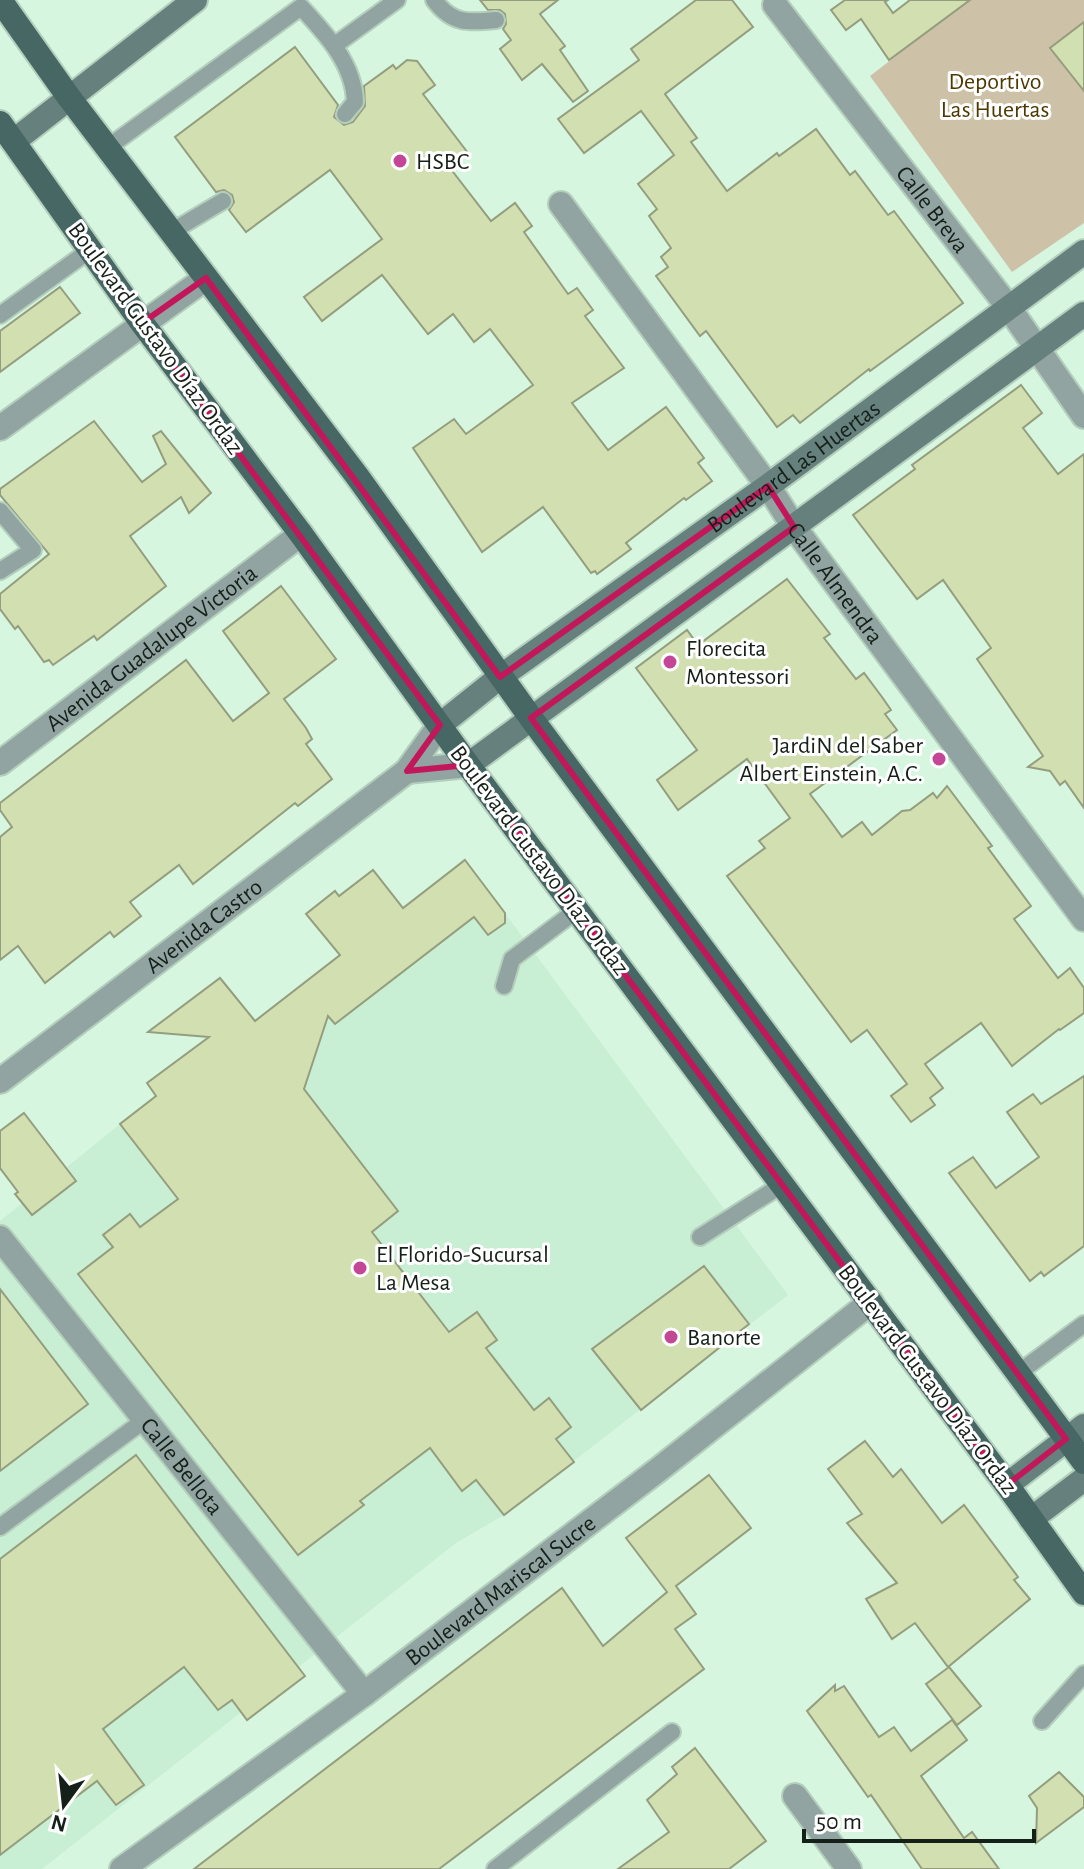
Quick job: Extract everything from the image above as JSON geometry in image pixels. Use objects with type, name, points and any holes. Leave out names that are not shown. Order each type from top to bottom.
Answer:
[{"type":"main road","points":[[0,0],[68,96],[357,476],[500,677],[1017,1374],[1075,1432],[1084,1462]]},
{"type":"main road","points":[[7,132],[68,96],[195,0]]},
{"type":"main road","name":"Boulevard Gustavo Díaz Ordaz","points":[[7,132],[142,323],[301,534],[468,765],[1007,1485],[1084,1593]]},
{"type":"main road","name":"Boulevard Las Huertas","points":[[440,725],[500,677],[768,486],[1084,252]]},
{"type":"main road","name":"Boulevard Las Huertas","points":[[468,765],[1084,314]]},
{"type":"main road","points":[[1007,1485],[1075,1432]]},
{"type":"main road","points":[[1031,1519],[1084,1479]]},
{"type":"street","name":"Calle Breva","points":[[775,5],[1009,308],[1084,416]]},
{"type":"street","name":"Calle Almendra","points":[[561,204],[768,486],[794,527],[1084,919]]},
{"type":"street","points":[[0,428],[206,278]]},
{"type":"street","name":"Avenida Guadalupe Victoria","points":[[0,763],[301,534]]},
{"type":"street","name":"Avenida Castro","points":[[0,1081],[407,771],[440,725]]},
{"type":"street","points":[[407,771],[468,765]]},
{"type":"street","name":"Calle Bellota","points":[[0,1238],[364,1694]]},
{"type":"street","name":"Boulevard Mariscal Sucre","points":[[123,1869],[364,1694],[871,1302]]},
{"type":"street","points":[[795,1796],[849,1869]]},
{"type":"lane","points":[[335,45],[397,0]]},
{"type":"lane","points":[[434,0],[443,12],[467,23],[496,20]]},
{"type":"lane","points":[[107,148],[299,3],[335,45],[354,89],[355,102],[345,114]]},
{"type":"lane","points":[[171,232],[223,201]]},
{"type":"lane","points":[[0,315],[90,250]]},
{"type":"lane","points":[[0,511],[33,550],[0,571]]},
{"type":"lane","points":[[504,986],[512,959],[577,910]]},
{"type":"lane","points":[[700,1237],[783,1184]]},
{"type":"lane","points":[[1017,1374],[1084,1324]]},
{"type":"lane","points":[[0,1527],[146,1419]]},
{"type":"lane","points":[[1042,1721],[1084,1674]]},
{"type":"lane","points":[[495,1869],[672,1732]]},
{"type":"highlighted area","points":[[206,278],[500,677],[768,486],[794,527],[531,718],[1066,1439],[1007,1485],[468,765],[407,771],[440,725],[142,323]]},
{"type":"shaded area","points":[[464,858],[788,1295],[504,1515],[456,1543],[42,1869],[0,1869],[0,1221],[120,1124],[441,879]]},
{"type":"green space","name":"Deportivo Las Huertas","points":[[969,0],[1084,0],[1084,223],[1012,272],[870,76]]},
{"type":"building","points":[[480,0],[558,0],[540,14],[565,46],[560,50],[588,91],[573,102],[542,64],[522,80],[500,49],[511,40],[503,29],[505,14],[500,10],[488,10]]},
{"type":"building","points":[[696,0],[732,0],[753,27],[665,94],[697,138],[691,142],[727,191],[777,153],[779,156],[816,129],[850,175],[855,171],[888,215],[894,211],[963,303],[869,369],[800,423],[793,415],[777,427],[706,331],[700,336],[656,276],[668,267],[661,257],[671,248],[649,216],[657,209],[638,184],[674,155],[641,111],[584,153],[558,119],[639,60],[631,49]]},
{"type":"building","points":[[845,0],[888,0],[885,2],[893,13],[910,0],[970,0],[889,60],[861,19],[846,30],[831,10]]},
{"type":"building","points":[[1084,22],[1084,91],[1050,48]]},
{"type":"building","points":[[295,47],[338,105],[334,117],[344,125],[353,122],[365,106],[364,86],[393,65],[396,69],[407,60],[417,61],[435,85],[423,94],[468,153],[450,168],[491,221],[515,203],[532,226],[524,232],[568,294],[577,288],[593,310],[585,316],[624,368],[572,403],[608,450],[666,407],[704,458],[698,463],[712,481],[686,500],[684,498],[626,543],[631,549],[597,574],[595,571],[591,573],[543,507],[482,552],[413,448],[454,419],[466,434],[533,385],[490,329],[474,342],[453,314],[428,334],[382,275],[322,321],[304,297],[382,239],[330,170],[246,232],[229,210],[234,202],[232,195],[224,190],[216,192],[175,137]]},
{"type":"building","points":[[60,287],[80,313],[0,372],[0,331]]},
{"type":"building","points":[[1021,385],[1042,413],[1023,428],[1058,474],[1084,454],[1084,808],[1065,781],[1060,785],[1050,771],[1028,767],[1043,756],[977,659],[991,648],[943,580],[917,599],[853,515],[915,469],[912,465]]},
{"type":"building","points":[[94,421],[142,482],[166,464],[153,436],[161,431],[211,493],[189,513],[181,497],[130,536],[166,586],[97,640],[94,636],[53,665],[49,660],[44,662],[18,626],[15,629],[0,609],[0,594],[49,554],[0,495],[0,489]]},
{"type":"building","points":[[787,579],[830,634],[824,638],[856,679],[864,673],[882,697],[891,710],[885,714],[897,730],[810,794],[842,837],[862,822],[872,835],[902,811],[910,810],[933,793],[937,798],[947,786],[992,846],[988,848],[1031,906],[1014,919],[1058,978],[1070,968],[1084,988],[1084,1013],[1012,1066],[981,1023],[925,1064],[943,1088],[930,1098],[935,1105],[911,1122],[891,1096],[907,1084],[867,1030],[851,1042],[727,876],[765,848],[759,841],[790,818],[747,759],[678,810],[657,780],[697,750],[636,668],[687,630],[698,645]]},
{"type":"building","points":[[281,586],[336,659],[284,699],[312,739],[306,744],[332,779],[298,806],[295,803],[193,884],[179,865],[130,902],[141,916],[114,937],[110,932],[45,983],[18,946],[0,960],[0,837],[12,827],[0,810],[0,803],[186,660],[233,721],[269,693],[223,631]]},
{"type":"building","points":[[465,860],[505,913],[505,923],[488,935],[474,917],[335,1024],[328,1016],[304,1089],[398,1211],[372,1232],[449,1332],[477,1312],[497,1340],[486,1348],[534,1410],[549,1398],[571,1427],[556,1439],[574,1462],[504,1515],[476,1480],[462,1491],[430,1448],[360,1501],[364,1505],[298,1555],[78,1274],[113,1247],[103,1235],[130,1214],[140,1227],[178,1199],[120,1124],[156,1096],[147,1083],[209,1037],[148,1032],[220,978],[255,1021],[340,955],[306,914],[335,891],[339,896],[373,870],[403,908]]},
{"type":"building","points":[[1084,1076],[1084,1246],[1044,1276],[1041,1272],[1030,1281],[949,1173],[973,1157],[996,1188],[1039,1157],[1007,1112],[1033,1094],[1041,1104]]},
{"type":"building","points":[[24,1113],[76,1181],[32,1215],[0,1168],[0,1131]]},
{"type":"building","name":"Banorte","points":[[704,1266],[749,1324],[641,1410],[592,1349]]},
{"type":"building","points":[[0,1289],[88,1404],[0,1471]]},
{"type":"building","points":[[865,1441],[893,1477],[901,1469],[942,1523],[964,1505],[1018,1577],[1014,1580],[1030,1599],[948,1667],[915,1623],[892,1639],[866,1599],[897,1583],[847,1523],[862,1514],[828,1469]]},
{"type":"building","points":[[136,1455],[305,1676],[247,1720],[232,1700],[218,1710],[184,1667],[103,1729],[144,1785],[116,1805],[97,1781],[0,1855],[0,1559]]},
{"type":"building","points":[[709,1475],[751,1528],[676,1586],[696,1614],[675,1629],[704,1669],[439,1869],[194,1869],[562,1588],[603,1646],[667,1592],[626,1538]]},
{"type":"building","points":[[949,1667],[981,1706],[957,1725],[926,1684]]},
{"type":"building","points":[[835,1685],[835,1691],[844,1686],[879,1737],[894,1727],[911,1751],[952,1720],[967,1740],[921,1776],[964,1838],[972,1832],[999,1869],[922,1869],[807,1711]]},
{"type":"building","points":[[695,1748],[766,1841],[729,1869],[618,1869],[669,1832],[647,1800],[677,1774],[672,1767]]},
{"type":"building","points":[[1059,1772],[1084,1797],[1084,1807],[1036,1843],[1037,1808],[1029,1796]]},
{"type":"place","name":"HSBC","points":[[400,161]]},
{"type":"place","name":"Florecita Montessori","points":[[670,662]]},
{"type":"place","name":"JardiN del Saber Albert Einstein, A.C.","points":[[939,759]]},
{"type":"place","name":"El Florido-Sucursal La Mesa","points":[[360,1268]]},
{"type":"place","name":"Banorte","points":[[671,1337]]}]
